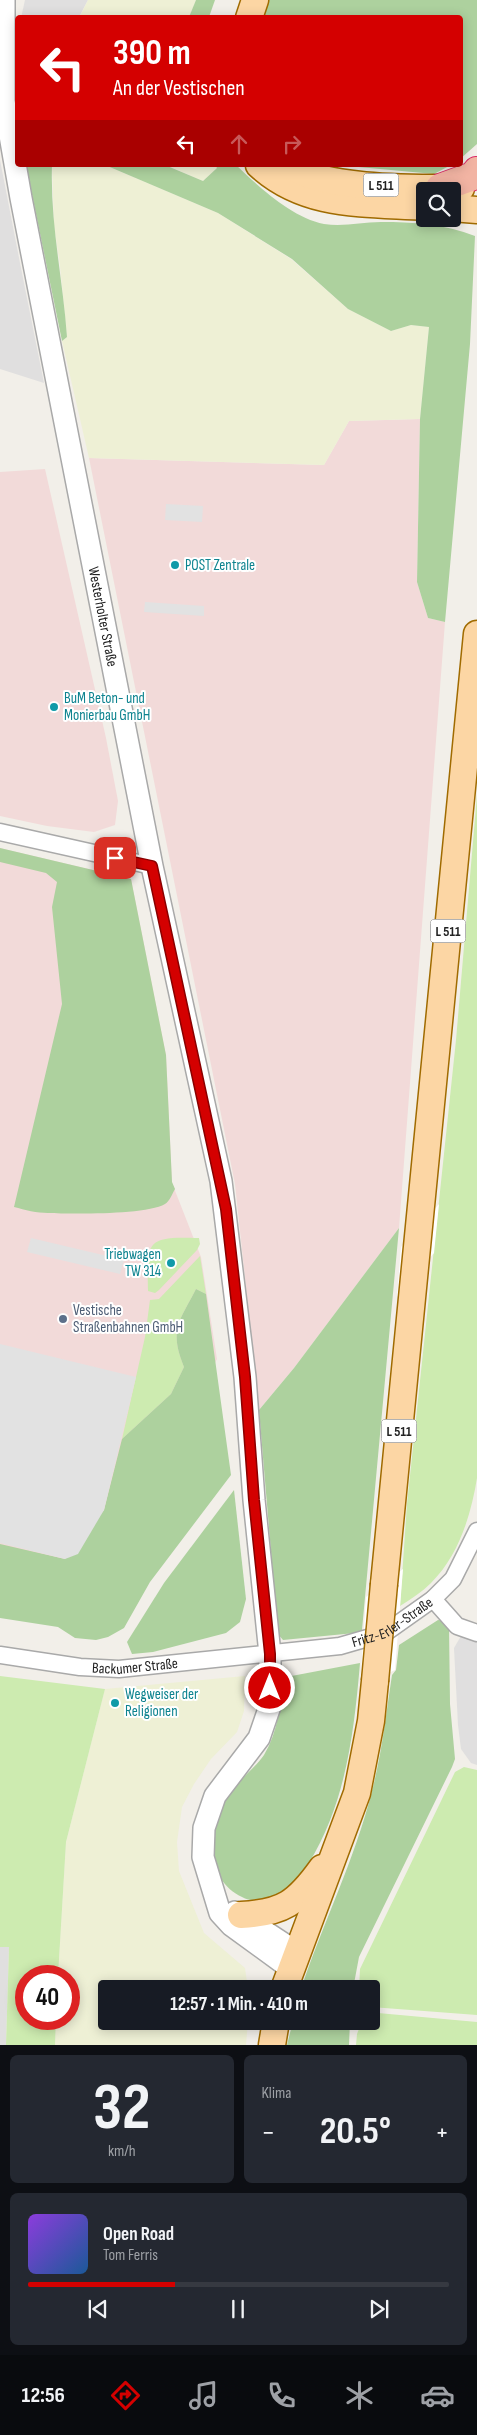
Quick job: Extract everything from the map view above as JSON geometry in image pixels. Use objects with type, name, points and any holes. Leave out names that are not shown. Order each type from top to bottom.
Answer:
[{"type":"highway","name":"L 511","points":[[461,185],[477,171]]},
{"type":"main road","points":[[231,15],[236,0]]},
{"type":"main road","points":[[250,15],[255,0]]},
{"type":"main road","name":"L 511","points":[[261,167],[272,177],[294,190],[329,201],[416,201]]},
{"type":"main road","name":"L 511","points":[[292,167],[300,173],[333,182],[416,197]]},
{"type":"main road","name":"L 511","points":[[461,193],[477,188]]},
{"type":"main road","name":"L 511","points":[[461,206],[477,210]]},
{"type":"main road","name":"L 511","points":[[290,1970],[357,1793],[371,1722],[477,634]]},
{"type":"main road","points":[[241,1915],[264,1914],[280,1910],[312,1882],[338,1846]]},
{"type":"main road","points":[[272,2045],[274,2030]]},
{"type":"street","name":"Westerholter Straße","points":[[4,0],[2,102],[152,866],[226,1209],[245,1377],[254,1500],[270,1654],[270,1706],[259,1738],[215,1796],[204,1828],[203,1857],[220,1913],[231,1925],[290,1970]]},
{"type":"street","points":[[0,832],[152,866]]},
{"type":"street","name":"Fritz-Erler-Straße","points":[[270,1654],[340,1646],[385,1633],[433,1599],[453,1579],[477,1531]]},
{"type":"street","points":[[433,1599],[457,1626],[477,1634]]},
{"type":"street","name":"Backumer Straße","points":[[0,1655],[80,1667],[119,1669],[270,1654]]},
{"type":"street","points":[[214,1898],[241,1915],[290,1970]]},
{"type":"shaded area","points":[[25,0],[88,0],[80,15],[22,15]]},
{"type":"shaded area","points":[[0,160],[20,263],[44,383],[0,369]]},
{"type":"shaded area","points":[[420,419],[417,582],[428,618],[445,622],[399,1228],[294,1368],[259,1410],[235,1184],[89,458],[324,465],[349,421]]},
{"type":"shaded area","points":[[45,469],[106,738],[118,801],[115,825],[94,832],[47,826],[0,816],[0,472]]},
{"type":"shaded area","points":[[166,504],[203,506],[202,522],[165,520]]},
{"type":"shaded area","points":[[145,602],[204,606],[204,616],[144,612]]},
{"type":"shaded area","name":"Vestische Straßenbahnen GmbH","points":[[0,848],[131,879],[166,1055],[172,1183],[201,1257],[217,1359],[78,1622],[0,1609]]},
{"type":"shaded area","points":[[31,1238],[124,1260],[120,1274],[27,1252]]},
{"type":"shaded area","points":[[0,1344],[136,1377],[104,1510],[78,1554],[65,1559],[0,1543]]},
{"type":"shaded area","points":[[465,1629],[477,1633],[477,1765],[471,1763],[461,1749],[458,1725],[454,1648]]},
{"type":"shaded area","points":[[0,1947],[9,1947],[6,2045],[0,2045]]},
{"type":"green space","points":[[88,0],[196,0],[190,15],[80,15]]},
{"type":"green space","points":[[196,0],[215,0],[210,15],[190,15]]},
{"type":"green space","points":[[262,0],[477,0],[477,144],[463,156],[463,15],[256,15]]},
{"type":"green space","points":[[26,167],[52,167],[53,208],[67,337],[62,341]]},
{"type":"green space","points":[[52,167],[110,167],[218,213],[291,259],[348,309],[391,331],[411,325],[429,327],[420,419],[349,421],[324,465],[89,458],[62,341],[67,337],[54,226]]},
{"type":"green space","points":[[110,167],[170,167],[203,181],[216,167],[238,167],[276,200],[312,221],[331,225],[381,222],[416,223],[416,227],[444,227],[475,236],[470,344],[445,622],[428,618],[417,582],[420,419],[429,327],[411,325],[391,331],[348,309],[292,259],[218,213]]},
{"type":"green space","points":[[171,167],[216,167],[203,181]]},
{"type":"green space","points":[[359,167],[447,167],[434,174]]},
{"type":"green space","points":[[477,795],[477,1478],[467,1520],[449,1560],[428,1586],[400,1606],[407,1504],[456,1040]]},
{"type":"green space","points":[[0,848],[131,879],[166,1055],[172,1182],[175,1189],[165,1204],[156,1208],[126,1212],[91,1213],[44,1213],[14,1207],[62,1004],[52,907],[57,882],[46,873],[0,862]]},
{"type":"green space","points":[[399,1228],[362,1630],[355,1633],[283,1640],[278,1634],[259,1410],[294,1368]]},
{"type":"green space","points":[[168,1238],[199,1238],[200,1244],[197,1250],[159,1290],[155,1293],[148,1291],[148,1261],[149,1252],[153,1245]]},
{"type":"green space","points":[[200,1256],[206,1294],[196,1289],[178,1326],[177,1344],[184,1367],[171,1394],[122,1439],[145,1337],[150,1300],[159,1299]]},
{"type":"green space","points":[[196,1289],[206,1294],[231,1475],[150,1582],[124,1628],[108,1637],[96,1640],[75,1638],[58,1627],[0,1618],[0,1544],[65,1559],[104,1510],[122,1439],[171,1394],[184,1367],[177,1344],[178,1326]]},
{"type":"green space","points":[[234,1490],[246,1599],[240,1622],[226,1633],[153,1652],[132,1654],[127,1642],[164,1583]]},
{"type":"green space","points":[[438,1620],[445,1621],[449,1625],[450,1704],[455,1759],[359,1957],[355,1980],[304,1980],[365,1816],[384,1733],[392,1675],[396,1670],[399,1645]]},
{"type":"green space","points":[[360,1663],[355,1715],[346,1766],[332,1816],[322,1840],[297,1881],[287,1891],[268,1899],[245,1899],[230,1889],[218,1873],[213,1852],[214,1832],[223,1804],[235,1787],[262,1758],[273,1737],[278,1718],[281,1678]]},
{"type":"green space","points":[[0,1676],[105,1689],[66,1842],[59,1965],[15,1965],[15,2030],[56,2030],[55,2045],[6,2045],[9,1947],[0,1947]]},
{"type":"green space","points":[[245,1676],[244,1711],[237,1732],[211,1759],[194,1784],[182,1807],[177,1842],[179,1871],[204,1933],[245,1968],[247,1980],[98,1980],[98,2030],[247,2030],[246,2045],[55,2045],[56,2030],[80,2030],[80,1965],[59,1965],[66,1842],[105,1689]]},
{"type":"green space","points":[[464,1767],[477,1770],[477,2015],[380,2008],[380,1980],[359,1980],[360,1969],[455,1772]]},
{"type":"green space","points":[[380,2013],[477,2022],[477,2045],[356,2045],[359,2030],[380,2030]]},
{"type":"green space","points":[[291,2030],[350,2030],[349,2045],[287,2045]]},
{"type":"pier","points":[[439,1204],[434,1253],[397,1297],[401,1247]]},
{"type":"pier","points":[[403,1569],[395,1670],[360,1686],[366,1597]]},
{"type":"place","name":"POST Zentrale","points":[[175,565]]},
{"type":"place","name":"BuM Beton- und Monierbau GmbH","points":[[54,707]]},
{"type":"place","name":"Triebwagen TW 314","points":[[171,1263]]},
{"type":"place","name":"Vestische Straßenbahnen GmbH","points":[[63,1319]]},
{"type":"place","name":"Wegweiser der Religionen","points":[[115,1703]]},
{"type":"route","points":[[115,858],[152,866],[221,1181],[229,1232],[245,1377],[254,1500],[270,1654],[270,1688]]}]
